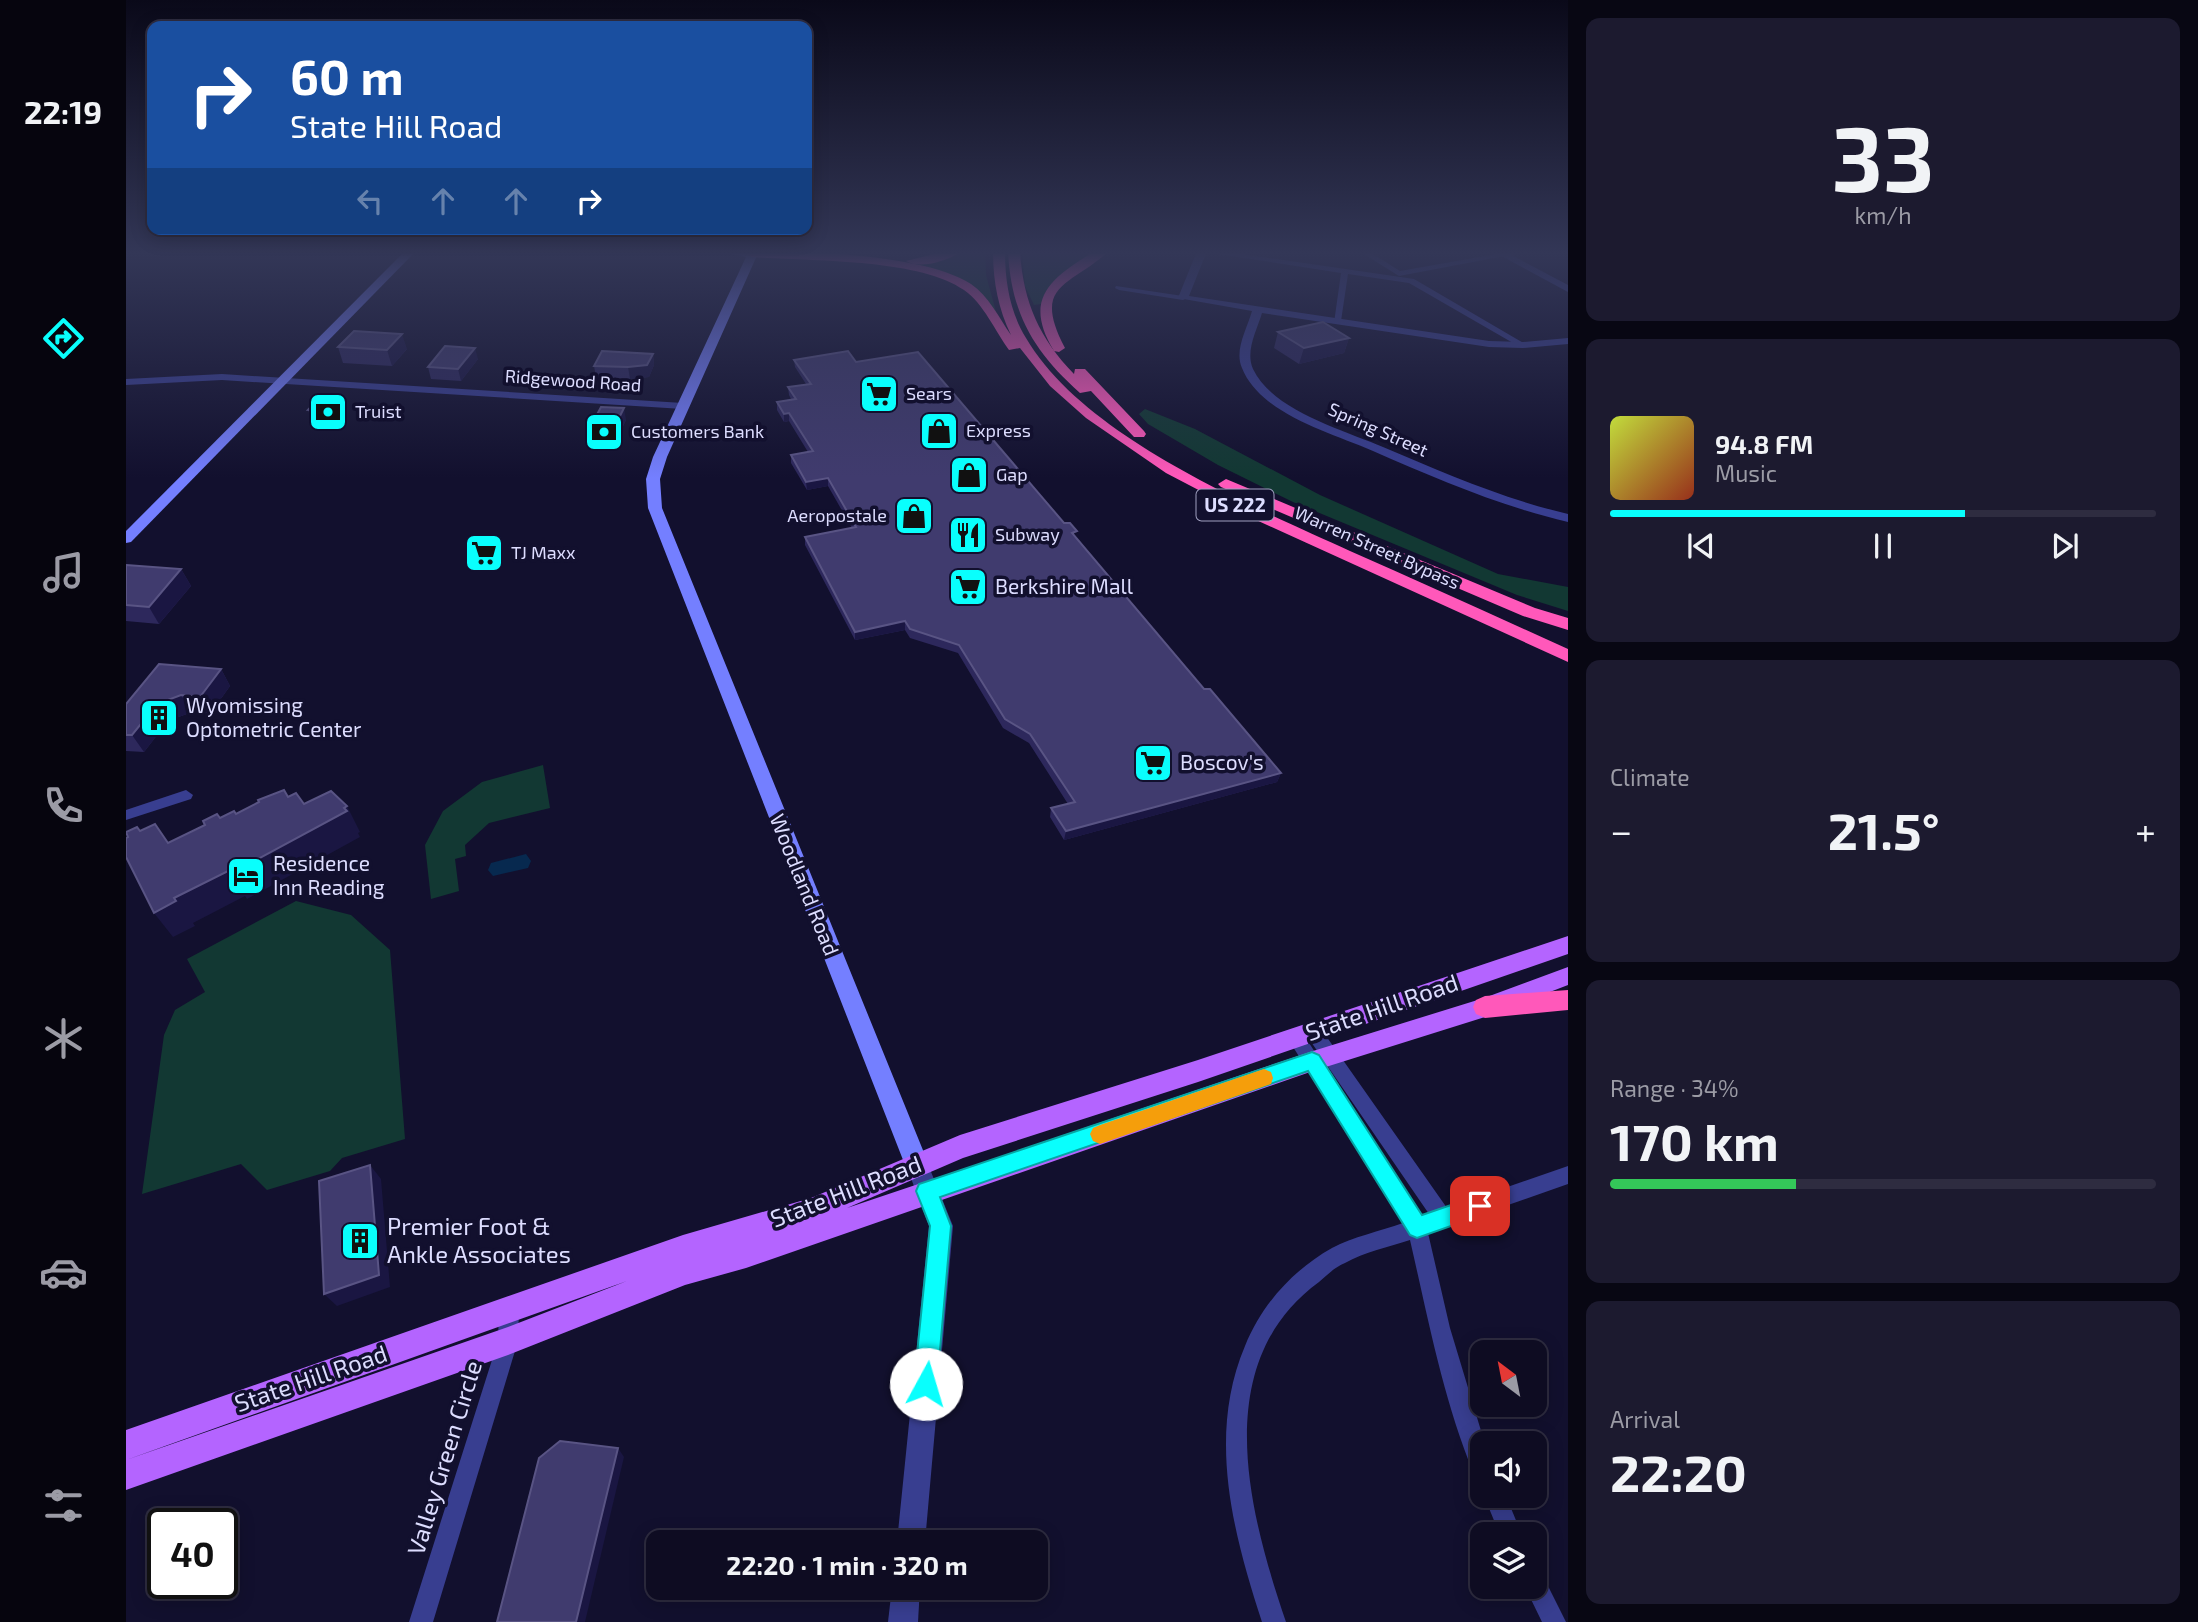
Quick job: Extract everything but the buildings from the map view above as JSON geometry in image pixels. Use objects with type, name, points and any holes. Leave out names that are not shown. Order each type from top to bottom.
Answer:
[{"type":"highway","points":[[999,327],[1038,377],[1062,399],[1086,419],[1148,456]]},
{"type":"highway","name":"Warren Street Bypass","points":[[1016,327],[1024,345],[1050,377],[1094,416],[1148,456],[1225,500],[1568,656]]},
{"type":"highway","name":"Warren Street Bypass","points":[[1032,327],[1040,341],[1073,380],[1139,434],[1226,484],[1338,538],[1568,641]]},
{"type":"highway","points":[[1049,327],[1063,355],[1139,434]]},
{"type":"highway","points":[[1226,484],[1529,612],[1568,624]]},
{"type":"highway","points":[[1485,1007],[1568,1000]]},
{"type":"main road","points":[[126,538],[336,327]]},
{"type":"main road","name":"Woodland Road","points":[[719,327],[655,471],[652,489],[655,508],[917,1165]]},
{"type":"main road","name":"State Hill Road","points":[[126,1445],[683,1248],[812,1210],[969,1144],[1568,945]]},
{"type":"main road","name":"State Hill Road","points":[[126,1475],[509,1341],[685,1272],[746,1255],[1321,1058],[1485,1007],[1568,976]]},
{"type":"street","name":"Spring Street","points":[[1253,327],[1244,355],[1246,366],[1256,383],[1278,401],[1312,420],[1475,491],[1515,505],[1568,518]]},
{"type":"street","points":[[1373,327],[1478,343],[1523,345],[1568,341]]},
{"type":"street","points":[[1491,327],[1523,345]]},
{"type":"street","name":"Ridgewood Road","points":[[126,382],[192,377],[283,380],[683,406]]},
{"type":"street","points":[[126,815],[186,795]]},
{"type":"street","points":[[1304,1034],[1429,1223],[1440,1328],[1470,1431]]},
{"type":"street","points":[[1321,1058],[1429,1223]]},
{"type":"street","name":"Woodland Road","points":[[912,1530],[941,1226],[917,1165]]},
{"type":"street","points":[[1274,1622],[1248,1545],[1239,1496],[1234,1434],[1242,1382],[1253,1348],[1265,1324],[1283,1298],[1305,1276],[1348,1251],[1568,1175]]},
{"type":"street","name":"Valley Green Circle","points":[[421,1622],[509,1341],[509,1309]]},
{"type":"street","points":[[1543,1599],[1555,1622]]},
{"type":"street","points":[[903,1622],[905,1600]]},
{"type":"green space","points":[[1145,409],[1195,429],[1320,495],[1498,574],[1568,587],[1568,611],[1517,595],[1293,502],[1218,465],[1148,424],[1139,414]]},
{"type":"green space","points":[[543,765],[550,808],[489,823],[465,845],[466,856],[455,859],[459,891],[431,899],[425,845],[443,811],[482,782]]},
{"type":"green space","points":[[296,901],[351,915],[390,950],[405,1139],[342,1158],[330,1171],[267,1190],[241,1164],[142,1194],[164,1035],[175,1010],[205,992],[187,959]]},
{"type":"water","points":[[526,854],[531,861],[528,868],[493,876],[488,870],[491,863]]},
{"type":"slow traffic","points":[[1100,1134],[1264,1078]]},
{"type":"place","name":"Sears","points":[[879,394]]},
{"type":"place","name":"Truist","points":[[328,412]]},
{"type":"place","name":"Express","points":[[939,431]]},
{"type":"place","name":"Customers Bank","points":[[604,432]]},
{"type":"place","name":"Gap","points":[[969,475]]},
{"type":"place","name":"Aeropostale","points":[[914,516]]},
{"type":"place","name":"Subway","points":[[968,535]]},
{"type":"place","name":"TJ Maxx","points":[[484,553]]},
{"type":"place","name":"Berkshire Mall","points":[[968,587]]},
{"type":"place","name":"Wyomissing Optometric Center","points":[[159,718]]},
{"type":"place","name":"Boscov's","points":[[1153,763]]},
{"type":"place","name":"Residence Inn Reading","points":[[246,876]]},
{"type":"place","name":"Premier Foot & Ankle Associates","points":[[360,1241]]},
{"type":"route","points":[[926,1384],[941,1226],[927,1191],[1027,1160],[1312,1061],[1417,1228],[1480,1206]]}]
